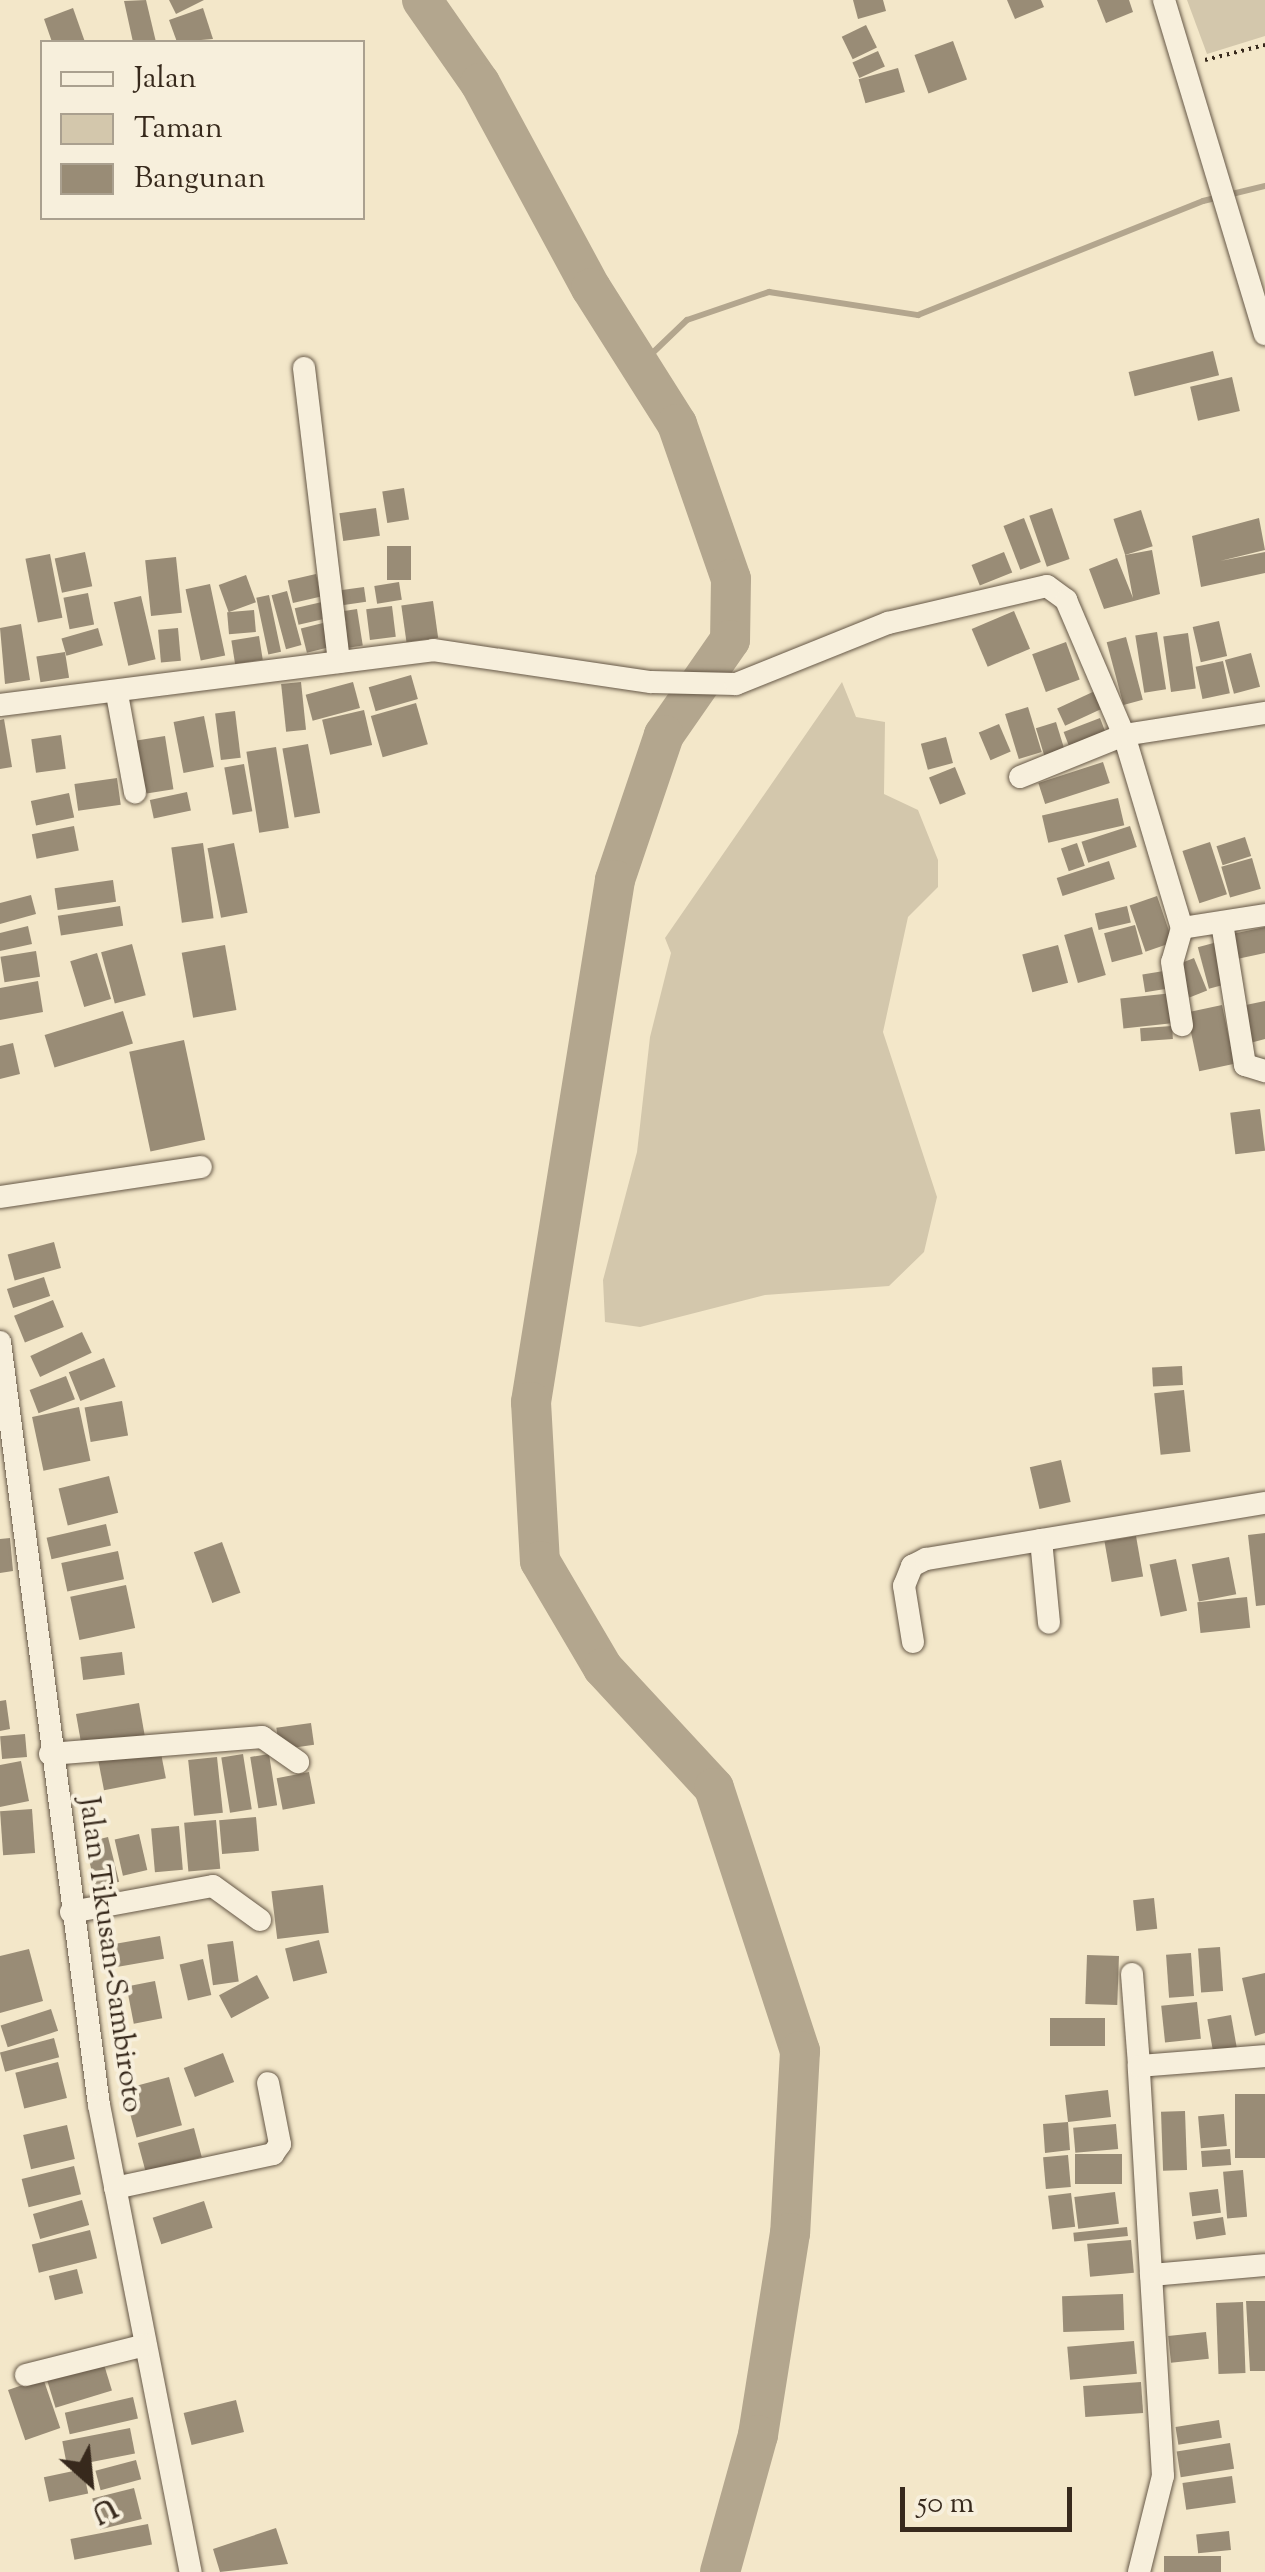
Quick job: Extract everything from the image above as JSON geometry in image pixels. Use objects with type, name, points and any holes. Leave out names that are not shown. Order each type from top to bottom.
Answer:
[{"type":"street","points":[[1164,0],[1217,157],[1265,334]]},
{"type":"street","points":[[304,368],[339,662]]},
{"type":"street","points":[[0,705],[118,694],[434,650],[651,682],[736,684],[888,623],[1047,586],[1066,600],[1124,735],[1182,928],[1172,962],[1182,1025]]},
{"type":"street","points":[[118,694],[135,792]]},
{"type":"street","points":[[1020,777],[1124,735],[1265,713]]},
{"type":"street","points":[[1182,928],[1265,915]]},
{"type":"street","points":[[1222,923],[1245,1065],[1265,1070]]},
{"type":"street","points":[[0,1197],[201,1167]]},
{"type":"street","name":"Jalan Tikusan-Sambiroto","points":[[0,1342],[72,1912],[115,2188],[191,2572]]},
{"type":"street","points":[[912,1642],[904,1586],[912,1566],[1265,1502]]},
{"type":"street","points":[[1041,1540],[1050,1624]]},
{"type":"street","points":[[50,1754],[262,1737],[298,1762]]},
{"type":"street","points":[[72,1912],[213,1886],[260,1920]]},
{"type":"street","points":[[1132,1974],[1163,2476],[1138,2572]]},
{"type":"street","points":[[1138,2066],[1265,2056]]},
{"type":"street","points":[[115,2188],[273,2154],[280,2144],[268,2083]]},
{"type":"street","points":[[1151,2275],[1265,2265]]},
{"type":"street","points":[[26,2375],[146,2345]]},
{"type":"path","points":[[1186,64],[1265,46]]},
{"type":"green space","points":[[1187,0],[1265,0],[1265,36],[1207,54]]},
{"type":"green space","points":[[842,682],[856,717],[885,722],[884,794],[918,810],[938,860],[938,887],[908,917],[883,1032],[937,1197],[924,1252],[889,1286],[765,1295],[640,1327],[605,1322],[603,1280],[637,1152],[650,1037],[671,953],[665,938]]},
{"type":"building","points":[[146,0],[156,40],[133,40],[124,1]]},
{"type":"building","points":[[169,0],[204,0],[176,14]]},
{"type":"building","points":[[853,0],[883,0],[886,11],[858,19]]},
{"type":"building","points":[[1007,0],[1041,0],[1044,7],[1015,19]]},
{"type":"building","points":[[1097,0],[1129,0],[1133,12],[1106,23]]},
{"type":"building","points":[[73,8],[84,40],[51,40],[44,19]]},
{"type":"building","points":[[203,8],[213,39],[176,40],[169,20]]},
{"type":"building","points":[[866,25],[877,47],[853,59],[842,37]]},
{"type":"building","points":[[953,41],[967,80],[928,94],[914,55]]},
{"type":"building","points":[[878,51],[885,67],[859,78],[852,62]]},
{"type":"building","points":[[898,68],[905,92],[865,103],[859,79]]},
{"type":"building","points":[[1213,351],[1219,375],[1135,396],[1129,372]]},
{"type":"building","points":[[1232,377],[1240,411],[1198,421],[1190,387]]},
{"type":"building","points":[[404,488],[409,520],[387,523],[382,491]]},
{"type":"building","points":[[376,508],[380,536],[343,541],[339,513]]},
{"type":"building","points":[[1052,508],[1070,559],[1047,567],[1029,516]]},
{"type":"building","points":[[1141,510],[1153,546],[1125,555],[1113,519]]},
{"type":"building","points":[[1024,518],[1041,562],[1020,570],[1003,526]]},
{"type":"building","points":[[1259,518],[1265,550],[1220,561],[1265,552],[1265,573],[1201,587],[1192,536]]},
{"type":"building","points":[[387,546],[411,546],[411,580],[387,580]]},
{"type":"building","points":[[1152,550],[1160,594],[1104,609],[1089,569],[1117,558],[1133,598],[1125,555]]},
{"type":"building","points":[[85,552],[92,586],[62,593],[55,558]]},
{"type":"building","points":[[1004,552],[1012,572],[980,586],[972,565]]},
{"type":"building","points":[[50,554],[62,618],[38,623],[25,559]]},
{"type":"building","points":[[176,557],[182,613],[151,616],[145,560]]},
{"type":"building","points":[[316,574],[321,596],[293,603],[288,581]]},
{"type":"building","points":[[246,575],[256,602],[229,612],[219,585]]},
{"type":"building","points":[[399,582],[402,600],[377,604],[374,586]]},
{"type":"building","points":[[210,584],[225,655],[201,661],[186,589]]},
{"type":"building","points":[[364,587],[366,602],[342,605],[340,590]]},
{"type":"building","points":[[287,591],[301,645],[286,649],[272,595]]},
{"type":"building","points":[[88,593],[94,624],[70,629],[63,598]]},
{"type":"building","points":[[269,595],[281,652],[268,654],[256,598]]},
{"type":"building","points":[[141,596],[156,659],[128,666],[114,602]]},
{"type":"building","points":[[433,601],[438,638],[406,642],[401,605]]},
{"type":"building","points":[[322,602],[326,619],[299,625],[295,608]]},
{"type":"building","points":[[392,606],[396,637],[370,640],[366,609]]},
{"type":"building","points":[[357,609],[363,646],[342,649],[336,612]]},
{"type":"building","points":[[254,610],[256,632],[229,634],[227,612]]},
{"type":"building","points":[[1014,611],[1030,649],[988,667],[972,629]]},
{"type":"building","points":[[1219,621],[1227,656],[1201,662],[1193,627]]},
{"type":"building","points":[[327,622],[333,646],[307,653],[301,629]]},
{"type":"building","points":[[21,624],[30,680],[5,684],[0,628]]},
{"type":"building","points":[[98,628],[103,645],[66,656],[61,638]]},
{"type":"building","points":[[178,628],[181,661],[161,663],[158,630]]},
{"type":"building","points":[[1157,632],[1166,689],[1144,693],[1135,635]]},
{"type":"building","points":[[1188,633],[1196,688],[1171,692],[1163,636]]},
{"type":"building","points":[[259,636],[263,660],[235,664],[231,640]]},
{"type":"building","points":[[1126,637],[1143,700],[1124,705],[1107,642]]},
{"type":"building","points":[[1066,642],[1080,680],[1046,692],[1032,654]]},
{"type":"building","points":[[65,652],[69,678],[40,682],[36,657]]},
{"type":"building","points":[[1251,653],[1260,687],[1234,694],[1225,660]]},
{"type":"building","points":[[1223,661],[1230,693],[1202,699],[1196,667]]},
{"type":"building","points":[[411,675],[418,699],[376,711],[369,687]]},
{"type":"building","points":[[301,682],[306,730],[286,732],[281,684]]},
{"type":"building","points":[[353,682],[360,708],[313,721],[306,695]]},
{"type":"building","points":[[1097,690],[1105,707],[1065,726],[1057,709]]},
{"type":"building","points":[[416,703],[428,744],[383,757],[371,716]]},
{"type":"building","points":[[1028,707],[1042,752],[1019,759],[1005,714]]},
{"type":"building","points":[[364,710],[372,745],[330,755],[322,720]]},
{"type":"building","points":[[235,711],[241,758],[221,760],[215,713]]},
{"type":"building","points":[[204,716],[214,767],[183,773],[174,722]]},
{"type":"building","points":[[1100,718],[1108,739],[1071,753],[1064,732]]},
{"type":"building","points":[[4,719],[12,767],[0,769],[0,720]]},
{"type":"building","points":[[1056,722],[1066,755],[1046,761],[1036,728]]},
{"type":"building","points":[[999,724],[1011,752],[990,760],[979,733]]},
{"type":"building","points":[[61,735],[66,769],[36,773],[31,739]]},
{"type":"building","points":[[165,736],[173,789],[142,794],[133,741]]},
{"type":"building","points":[[946,737],[953,763],[928,770],[921,744]]},
{"type":"building","points":[[308,744],[320,813],[295,817],[282,749]]},
{"type":"building","points":[[276,747],[289,828],[259,833],[246,752]]},
{"type":"building","points":[[1103,762],[1110,783],[1045,804],[1038,783]]},
{"type":"building","points":[[244,764],[252,811],[233,815],[224,767]]},
{"type":"building","points":[[955,767],[966,794],[940,804],[929,777]]},
{"type":"building","points":[[117,778],[121,805],[78,811],[74,784]]},
{"type":"building","points":[[187,792],[191,811],[154,818],[150,800]]},
{"type":"building","points":[[69,793],[74,817],[36,826],[31,801]]},
{"type":"building","points":[[1118,798],[1124,825],[1048,843],[1042,816]]},
{"type":"building","points":[[74,826],[79,851],[37,859],[32,834]]},
{"type":"building","points":[[1130,826],[1137,847],[1088,863],[1081,842]]},
{"type":"building","points":[[1245,837],[1251,856],[1223,865],[1216,846]]},
{"type":"building","points":[[1210,842],[1227,894],[1199,903],[1182,851]]},
{"type":"building","points":[[203,843],[214,918],[182,923],[171,847]]},
{"type":"building","points":[[234,843],[248,913],[221,918],[207,848]]},
{"type":"building","points":[[1077,843],[1085,866],[1069,871],[1061,849]]},
{"type":"building","points":[[1252,858],[1261,889],[1230,898],[1221,867]]},
{"type":"building","points":[[1109,861],[1115,879],[1063,896],[1057,878]]},
{"type":"building","points":[[113,880],[116,902],[58,910],[55,888]]},
{"type":"building","points":[[31,895],[36,914],[0,924],[0,903]]},
{"type":"building","points":[[1157,896],[1173,942],[1146,952],[1130,905]]},
{"type":"building","points":[[120,906],[123,926],[61,936],[58,916]]},
{"type":"building","points":[[1127,906],[1131,923],[1099,930],[1095,913]]},
{"type":"building","points":[[1135,925],[1143,954],[1112,962],[1104,933]]},
{"type":"building","points":[[28,926],[32,944],[0,951],[0,933]]},
{"type":"building","points":[[1092,927],[1106,975],[1078,983],[1064,935]]},
{"type":"building","points":[[1265,927],[1265,953],[1237,959],[1232,934]]},
{"type":"building","points":[[1221,941],[1232,983],[1209,989],[1198,947]]},
{"type":"building","points":[[132,944],[146,995],[115,1003],[101,952]]},
{"type":"building","points":[[225,945],[236,1010],[193,1018],[182,953]]},
{"type":"building","points":[[1058,945],[1068,983],[1032,992],[1022,955]]},
{"type":"building","points":[[36,951],[40,977],[5,982],[0,957]]},
{"type":"building","points":[[97,953],[111,999],[84,1007],[70,961]]},
{"type":"building","points":[[1194,958],[1207,990],[1189,998],[1176,965]]},
{"type":"building","points":[[1170,970],[1173,988],[1145,992],[1142,974]]},
{"type":"building","points":[[38,981],[43,1012],[0,1020],[0,988]]},
{"type":"building","points":[[1173,993],[1176,1023],[1123,1028],[1120,999]]},
{"type":"building","points":[[1265,1001],[1265,1039],[1250,1043],[1241,1006]]},
{"type":"building","points":[[1222,1005],[1234,1064],[1199,1071],[1187,1012]]},
{"type":"building","points":[[123,1011],[133,1044],[55,1067],[45,1035]]},
{"type":"building","points":[[1172,1026],[1173,1039],[1141,1041],[1140,1028]]},
{"type":"building","points":[[184,1040],[205,1140],[150,1151],[129,1052]]},
{"type":"building","points":[[13,1043],[20,1074],[0,1079],[0,1046]]},
{"type":"building","points":[[1260,1109],[1265,1151],[1235,1154],[1230,1113]]},
{"type":"building","points":[[54,1242],[61,1268],[15,1281],[8,1254]]},
{"type":"building","points":[[44,1277],[50,1296],[13,1308],[7,1289]]},
{"type":"building","points":[[53,1300],[64,1327],[25,1343],[14,1316]]},
{"type":"building","points":[[82,1332],[92,1353],[40,1377],[30,1356]]},
{"type":"building","points":[[104,1358],[116,1387],[80,1401],[69,1372]]},
{"type":"building","points":[[1182,1366],[1183,1385],[1153,1387],[1152,1368]]},
{"type":"building","points":[[66,1376],[75,1399],[39,1413],[30,1390]]},
{"type":"building","points":[[1184,1390],[1190,1452],[1161,1455],[1154,1393]]},
{"type":"building","points":[[122,1401],[128,1435],[91,1442],[85,1408]]},
{"type":"building","points":[[79,1407],[90,1461],[43,1471],[32,1417]]},
{"type":"building","points":[[1061,1460],[1071,1502],[1039,1509],[1030,1467]]},
{"type":"building","points":[[109,1476],[118,1513],[68,1525],[59,1489]]},
{"type":"building","points":[[106,1524],[111,1545],[52,1559],[47,1538]]},
{"type":"building","points":[[1265,1533],[1265,1605],[1256,1606],[1248,1535]]},
{"type":"building","points":[[1136,1536],[1143,1576],[1112,1582],[1104,1542]]},
{"type":"building","points":[[10,1538],[13,1571],[0,1573],[0,1539]]},
{"type":"building","points":[[222,1542],[240,1593],[212,1603],[194,1552]]},
{"type":"building","points":[[118,1551],[124,1579],[67,1591],[61,1563]]},
{"type":"building","points":[[1229,1557],[1236,1594],[1199,1602],[1192,1564]]},
{"type":"building","points":[[1176,1559],[1187,1611],[1161,1616],[1150,1565]]},
{"type":"building","points":[[126,1585],[135,1628],[79,1640],[70,1597]]},
{"type":"building","points":[[1247,1597],[1250,1628],[1201,1633],[1197,1602]]},
{"type":"building","points":[[122,1652],[125,1675],[83,1680],[80,1657]]},
{"type":"building","points":[[6,1700],[10,1729],[0,1731],[0,1701]]},
{"type":"building","points":[[139,1703],[145,1737],[82,1749],[76,1714]]},
{"type":"building","points":[[311,1723],[314,1745],[279,1750],[276,1728]]},
{"type":"building","points":[[25,1734],[27,1757],[2,1759],[0,1736]]},
{"type":"building","points":[[159,1743],[166,1778],[104,1790],[97,1755]]},
{"type":"building","points":[[243,1754],[252,1809],[230,1813],[221,1757]]},
{"type":"building","points":[[269,1754],[277,1805],[258,1808],[250,1757]]},
{"type":"building","points":[[217,1757],[223,1813],[194,1816],[188,1760]]},
{"type":"building","points":[[21,1761],[29,1801],[0,1807],[0,1765]]},
{"type":"building","points":[[309,1772],[315,1803],[283,1810],[277,1778]]},
{"type":"building","points":[[32,1809],[35,1853],[3,1855],[0,1811]]},
{"type":"building","points":[[256,1817],[259,1851],[222,1854],[219,1820]]},
{"type":"building","points":[[216,1820],[220,1869],[188,1872],[184,1823]]},
{"type":"building","points":[[179,1826],[183,1870],[155,1872],[151,1828]]},
{"type":"building","points":[[139,1834],[147,1870],[123,1876],[115,1840]]},
{"type":"building","points":[[108,1837],[119,1882],[96,1887],[85,1843]]},
{"type":"building","points":[[323,1885],[329,1933],[277,1939],[271,1891]]},
{"type":"building","points":[[1154,1898],[1157,1929],[1136,1931],[1133,1900]]},
{"type":"building","points":[[160,1936],[164,1959],[107,1969],[103,1946]]},
{"type":"building","points":[[319,1940],[327,1973],[293,1981],[285,1948]]},
{"type":"building","points":[[233,1941],[239,1982],[213,1985],[207,1945]]},
{"type":"building","points":[[1220,1947],[1223,1991],[1201,1992],[1198,1949]]},
{"type":"building","points":[[29,1949],[43,2001],[0,2013],[0,1956]]},
{"type":"building","points":[[1191,1953],[1194,1996],[1169,1998],[1166,1955]]},
{"type":"building","points":[[1087,1955],[1119,1956],[1117,2005],[1085,2004]]},
{"type":"building","points":[[203,1959],[211,1995],[188,2000],[180,1964]]},
{"type":"building","points":[[1265,1973],[1265,2033],[1255,2036],[1242,1978]]},
{"type":"building","points":[[257,1975],[269,1998],[231,2018],[219,1995]]},
{"type":"building","points":[[155,1981],[162,2018],[134,2024],[127,1987]]},
{"type":"building","points":[[1197,2002],[1201,2039],[1165,2043],[1161,2006]]},
{"type":"building","points":[[51,2009],[58,2031],[8,2047],[1,2025]]},
{"type":"building","points":[[1231,2015],[1237,2049],[1213,2054],[1207,2019]]},
{"type":"building","points":[[1050,2018],[1105,2018],[1105,2046],[1050,2046]]},
{"type":"building","points":[[54,2038],[59,2057],[5,2072],[0,2052]]},
{"type":"building","points":[[223,2053],[234,2082],[195,2097],[184,2068]]},
{"type":"building","points":[[58,2062],[67,2098],[24,2109],[15,2073]]},
{"type":"building","points":[[169,2077],[182,2125],[137,2137],[124,2089]]},
{"type":"building","points":[[1108,2090],[1111,2117],[1068,2122],[1065,2095]]},
{"type":"building","points":[[1235,2094],[1265,2094],[1265,2158],[1235,2158]]},
{"type":"building","points":[[1185,2111],[1187,2170],[1163,2171],[1161,2112]]},
{"type":"building","points":[[1224,2114],[1227,2146],[1201,2148],[1198,2116]]},
{"type":"building","points":[[1068,2122],[1070,2150],[1045,2153],[1043,2124]]},
{"type":"building","points":[[1116,2124],[1118,2149],[1075,2153],[1073,2128]]},
{"type":"building","points":[[67,2125],[75,2159],[31,2169],[23,2135]]},
{"type":"building","points":[[194,2128],[202,2157],[146,2172],[138,2143]]},
{"type":"building","points":[[1230,2149],[1231,2165],[1202,2167],[1201,2151]]},
{"type":"building","points":[[1075,2154],[1122,2154],[1122,2184],[1075,2184]]},
{"type":"building","points":[[1068,2155],[1071,2187],[1046,2189],[1043,2157]]},
{"type":"building","points":[[74,2166],[81,2194],[29,2207],[22,2179]]},
{"type":"building","points":[[1243,2170],[1247,2217],[1227,2219],[1223,2172]]},
{"type":"building","points":[[1218,2189],[1221,2213],[1192,2216],[1189,2193]]},
{"type":"building","points":[[1115,2192],[1119,2224],[1078,2229],[1074,2197]]},
{"type":"building","points":[[1071,2193],[1075,2227],[1052,2230],[1048,2196]]},
{"type":"building","points":[[82,2200],[89,2225],[40,2239],[33,2214]]},
{"type":"building","points":[[204,2201],[213,2228],[161,2244],[153,2218]]},
{"type":"building","points":[[1223,2217],[1226,2235],[1196,2239],[1193,2222]]},
{"type":"building","points":[[1127,2227],[1128,2236],[1074,2242],[1073,2233]]},
{"type":"building","points":[[90,2230],[97,2258],[39,2273],[32,2245]]},
{"type":"building","points":[[1131,2240],[1134,2273],[1090,2277],[1087,2244]]},
{"type":"building","points":[[77,2269],[83,2293],[55,2300],[49,2276]]},
{"type":"building","points":[[1123,2294],[1124,2330],[1063,2332],[1062,2296]]},
{"type":"building","points":[[1246,2301],[1265,2301],[1265,2371],[1250,2371]]},
{"type":"building","points":[[1243,2302],[1245,2373],[1218,2374],[1216,2303]]},
{"type":"building","points":[[1206,2332],[1209,2359],[1171,2363],[1168,2336]]},
{"type":"building","points":[[1134,2341],[1137,2374],[1070,2380],[1067,2347]]},
{"type":"building","points":[[102,2358],[112,2391],[56,2408],[46,2375]]},
{"type":"building","points":[[43,2378],[60,2428],[25,2440],[8,2390]]},
{"type":"building","points":[[1141,2382],[1143,2413],[1085,2417],[1083,2386]]},
{"type":"building","points":[[133,2397],[138,2418],[70,2434],[65,2413]]},
{"type":"building","points":[[236,2400],[244,2432],[192,2445],[184,2413]]},
{"type":"building","points":[[1219,2420],[1222,2438],[1178,2445],[1176,2427]]},
{"type":"building","points":[[130,2428],[135,2454],[67,2467],[62,2441]]},
{"type":"building","points":[[1230,2443],[1234,2469],[1181,2477],[1177,2451]]},
{"type":"building","points":[[136,2460],[141,2479],[101,2490],[95,2471]]},
{"type":"building","points":[[83,2469],[88,2493],[49,2502],[44,2477]]},
{"type":"building","points":[[1232,2476],[1236,2503],[1186,2510],[1182,2483]]},
{"type":"building","points":[[134,2488],[142,2519],[100,2529],[92,2498]]},
{"type":"building","points":[[148,2524],[152,2545],[74,2560],[70,2539]]},
{"type":"building","points":[[276,2528],[288,2564],[220,2572],[213,2549]]},
{"type":"building","points":[[1229,2531],[1231,2550],[1198,2553],[1196,2534]]},
{"type":"building","points":[[1164,2556],[1221,2556],[1221,2572],[1164,2572]]},
{"type":"waterway","points":[[422,0],[480,83],[591,288],[677,424],[731,579],[730,640],[664,735],[615,880],[531,1402],[540,1561],[603,1668],[714,1788],[800,2051],[790,2233],[758,2435],[720,2572]]},
{"type":"waterway","points":[[640,365],[687,320],[769,292],[918,315],[1203,201],[1265,186]]}]
